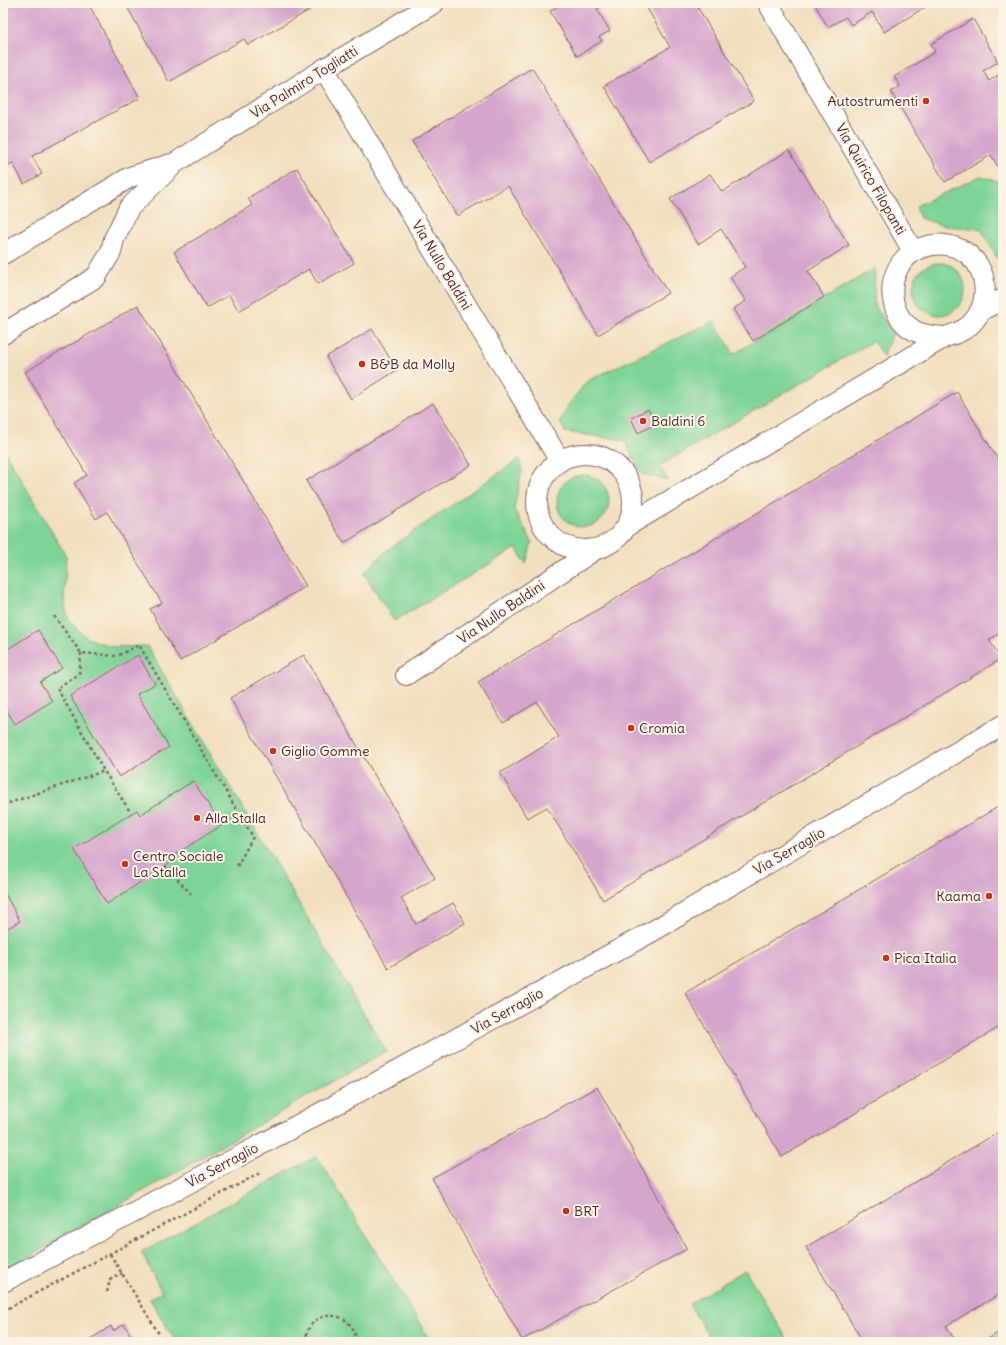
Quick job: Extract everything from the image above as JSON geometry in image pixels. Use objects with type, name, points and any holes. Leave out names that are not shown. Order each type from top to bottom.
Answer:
[{"type":"street","name":"Via Palmiro Togliatti","points":[[3,334],[96,277],[111,252],[114,239],[129,208],[175,162],[324,69],[434,3]]},
{"type":"street","name":"Via Quirico Filopanti","points":[[768,3],[913,251]]},
{"type":"street","name":"Via Nullo Baldini","points":[[324,69],[560,460]]},
{"type":"street","name":"Via Palmiro Togliatti","points":[[3,254],[130,177],[175,162]]},
{"type":"street","name":"Via Quirico Filopanti","points":[[801,422],[945,337],[959,333],[972,323],[980,311],[985,297],[984,282],[978,268],[969,256],[956,248],[942,244],[927,245],[913,251],[902,262],[894,276],[891,291],[894,306],[902,320],[914,330],[929,336],[945,337]]},
{"type":"street","name":"Via Quirico Filopanti","points":[[980,311],[1003,298]]},
{"type":"street","name":"Via Nullo Baldini","points":[[627,526],[632,511],[633,495],[628,480],[618,467],[606,458],[590,454],[574,454],[560,460],[548,470],[540,483],[537,498],[538,513],[544,527],[554,538],[566,546],[581,550],[596,548],[608,544],[627,526],[801,422]]},
{"type":"street","name":"Via Nullo Baldini","points":[[406,675],[596,548]]},
{"type":"street","name":"Via Serraglio","points":[[3,1282],[332,1106],[653,931],[1003,725]]},
{"type":"path","points":[[54,616],[81,653],[79,674],[57,688],[104,771],[131,813]]},
{"type":"path","points":[[81,653],[117,656],[139,645],[253,837],[236,868]]},
{"type":"path","points":[[3,805],[104,771]]},
{"type":"path","points":[[165,866],[192,894]]},
{"type":"path","points":[[3,1311],[262,1172]]},
{"type":"path","points":[[110,1254],[164,1342]]},
{"type":"path","points":[[106,1292],[110,1280],[122,1273]]},
{"type":"path","points":[[306,1342],[307,1332],[311,1325],[324,1316],[332,1315],[347,1321],[353,1328],[356,1335],[356,1342]]},
{"type":"green space","points":[[981,176],[1003,183],[1003,265],[1001,265],[981,229],[945,226],[920,218],[916,206]]},
{"type":"green space","points":[[934,263],[944,263],[954,267],[961,274],[965,284],[965,294],[961,304],[954,311],[944,315],[934,315],[924,311],[917,304],[913,294],[913,284],[917,274],[924,267]]},
{"type":"green space","points":[[875,268],[874,305],[893,333],[883,356],[873,341],[659,466],[668,480],[642,474],[624,440],[565,432],[560,422],[569,404],[587,381],[714,321],[734,354]]},
{"type":"green space","points":[[3,448],[66,556],[64,602],[69,621],[87,638],[114,647],[147,646],[386,1051],[3,1272]]},
{"type":"green space","points":[[519,459],[522,470],[514,509],[532,542],[526,564],[516,548],[394,621],[364,573],[387,550]]},
{"type":"green space","points":[[578,475],[588,475],[598,479],[605,486],[609,496],[609,506],[605,516],[598,523],[588,527],[578,527],[568,523],[561,516],[557,506],[557,496],[561,486],[568,479]]},
{"type":"green space","points":[[317,1156],[431,1342],[176,1342],[150,1299],[162,1292],[141,1252]]},
{"type":"green space","points":[[745,1270],[789,1342],[712,1342],[689,1304]]},
{"type":"building","points":[[3,3],[88,3],[140,98],[32,156],[42,174],[24,184],[13,163],[3,168]]},
{"type":"building","points":[[125,3],[322,3],[248,45],[244,39],[169,82]]},
{"type":"building","points":[[563,3],[604,3],[605,5],[597,9],[610,31],[599,37],[602,41],[577,56],[550,11]]},
{"type":"building","points":[[644,3],[695,3],[754,101],[649,162],[604,86],[670,47]]},
{"type":"building","points":[[814,3],[932,3],[884,32],[872,12],[851,25],[846,17],[828,27]]},
{"type":"building","points":[[973,19],[998,62],[983,71],[989,81],[1003,72],[1003,97],[1000,99],[1003,104],[1003,175],[991,155],[945,182],[891,92],[900,86],[894,77],[935,52],[931,44]]},
{"type":"building","points":[[532,68],[668,293],[598,335],[508,186],[457,216],[412,141]]},
{"type":"building","points":[[789,150],[849,245],[808,271],[824,297],[753,341],[733,309],[746,301],[730,277],[745,267],[721,229],[698,244],[670,199],[710,174],[722,192]]},
{"type":"building","points":[[297,168],[354,263],[318,284],[309,269],[239,311],[229,295],[207,308],[174,252],[252,205],[248,198]]},
{"type":"building","points":[[138,305],[306,586],[180,661],[150,609],[162,603],[107,512],[96,519],[74,483],[87,475],[25,372]]},
{"type":"building","points":[[372,329],[397,370],[351,399],[326,357]]},
{"type":"building","points":[[957,392],[1003,468],[1003,631],[989,640],[1001,659],[603,900],[547,807],[527,818],[500,773],[559,737],[537,702],[503,723],[478,682]]},
{"type":"building","points":[[433,403],[471,465],[344,543],[306,481]]},
{"type":"building","name":"Baldini 6","points":[[648,409],[656,424],[638,433],[631,418]]},
{"type":"building","points":[[38,630],[62,668],[40,682],[52,701],[15,724],[3,704],[3,652]]},
{"type":"building","points":[[138,655],[155,684],[137,694],[169,747],[119,777],[70,696]]},
{"type":"building","points":[[304,655],[435,878],[401,898],[416,924],[453,903],[465,923],[388,968],[230,698]]},
{"type":"building","points":[[193,781],[222,825],[168,859],[170,863],[107,904],[74,849],[137,810],[140,815]]},
{"type":"building","points":[[1003,804],[1003,1025],[782,1157],[685,993]]},
{"type":"building","points":[[3,890],[20,921],[3,931]]},
{"type":"building","points":[[597,1087],[687,1249],[522,1340],[432,1178]]},
{"type":"building","points":[[1002,1130],[1003,1292],[946,1326],[956,1342],[863,1342],[806,1247]]},
{"type":"building","points":[[124,1324],[135,1342],[86,1342],[111,1326],[113,1331]]},
{"type":"building","points":[[1003,1330],[1003,1342],[983,1342]]},
{"type":"place","name":"Autostrumenti","points":[[926,101]]},
{"type":"place","name":"B&B da Molly","points":[[362,364]]},
{"type":"place","name":"Baldini 6","points":[[643,421]]},
{"type":"place","name":"Cromia","points":[[631,728]]},
{"type":"place","name":"Giglio Gomme","points":[[273,751]]},
{"type":"place","name":"Alla Stalla","points":[[197,818]]},
{"type":"place","name":"Centro Sociale La Stalla","points":[[125,864]]},
{"type":"place","name":"Kaama","points":[[989,896]]},
{"type":"place","name":"Pica Italia","points":[[886,958]]},
{"type":"place","name":"BRT","points":[[566,1211]]}]
